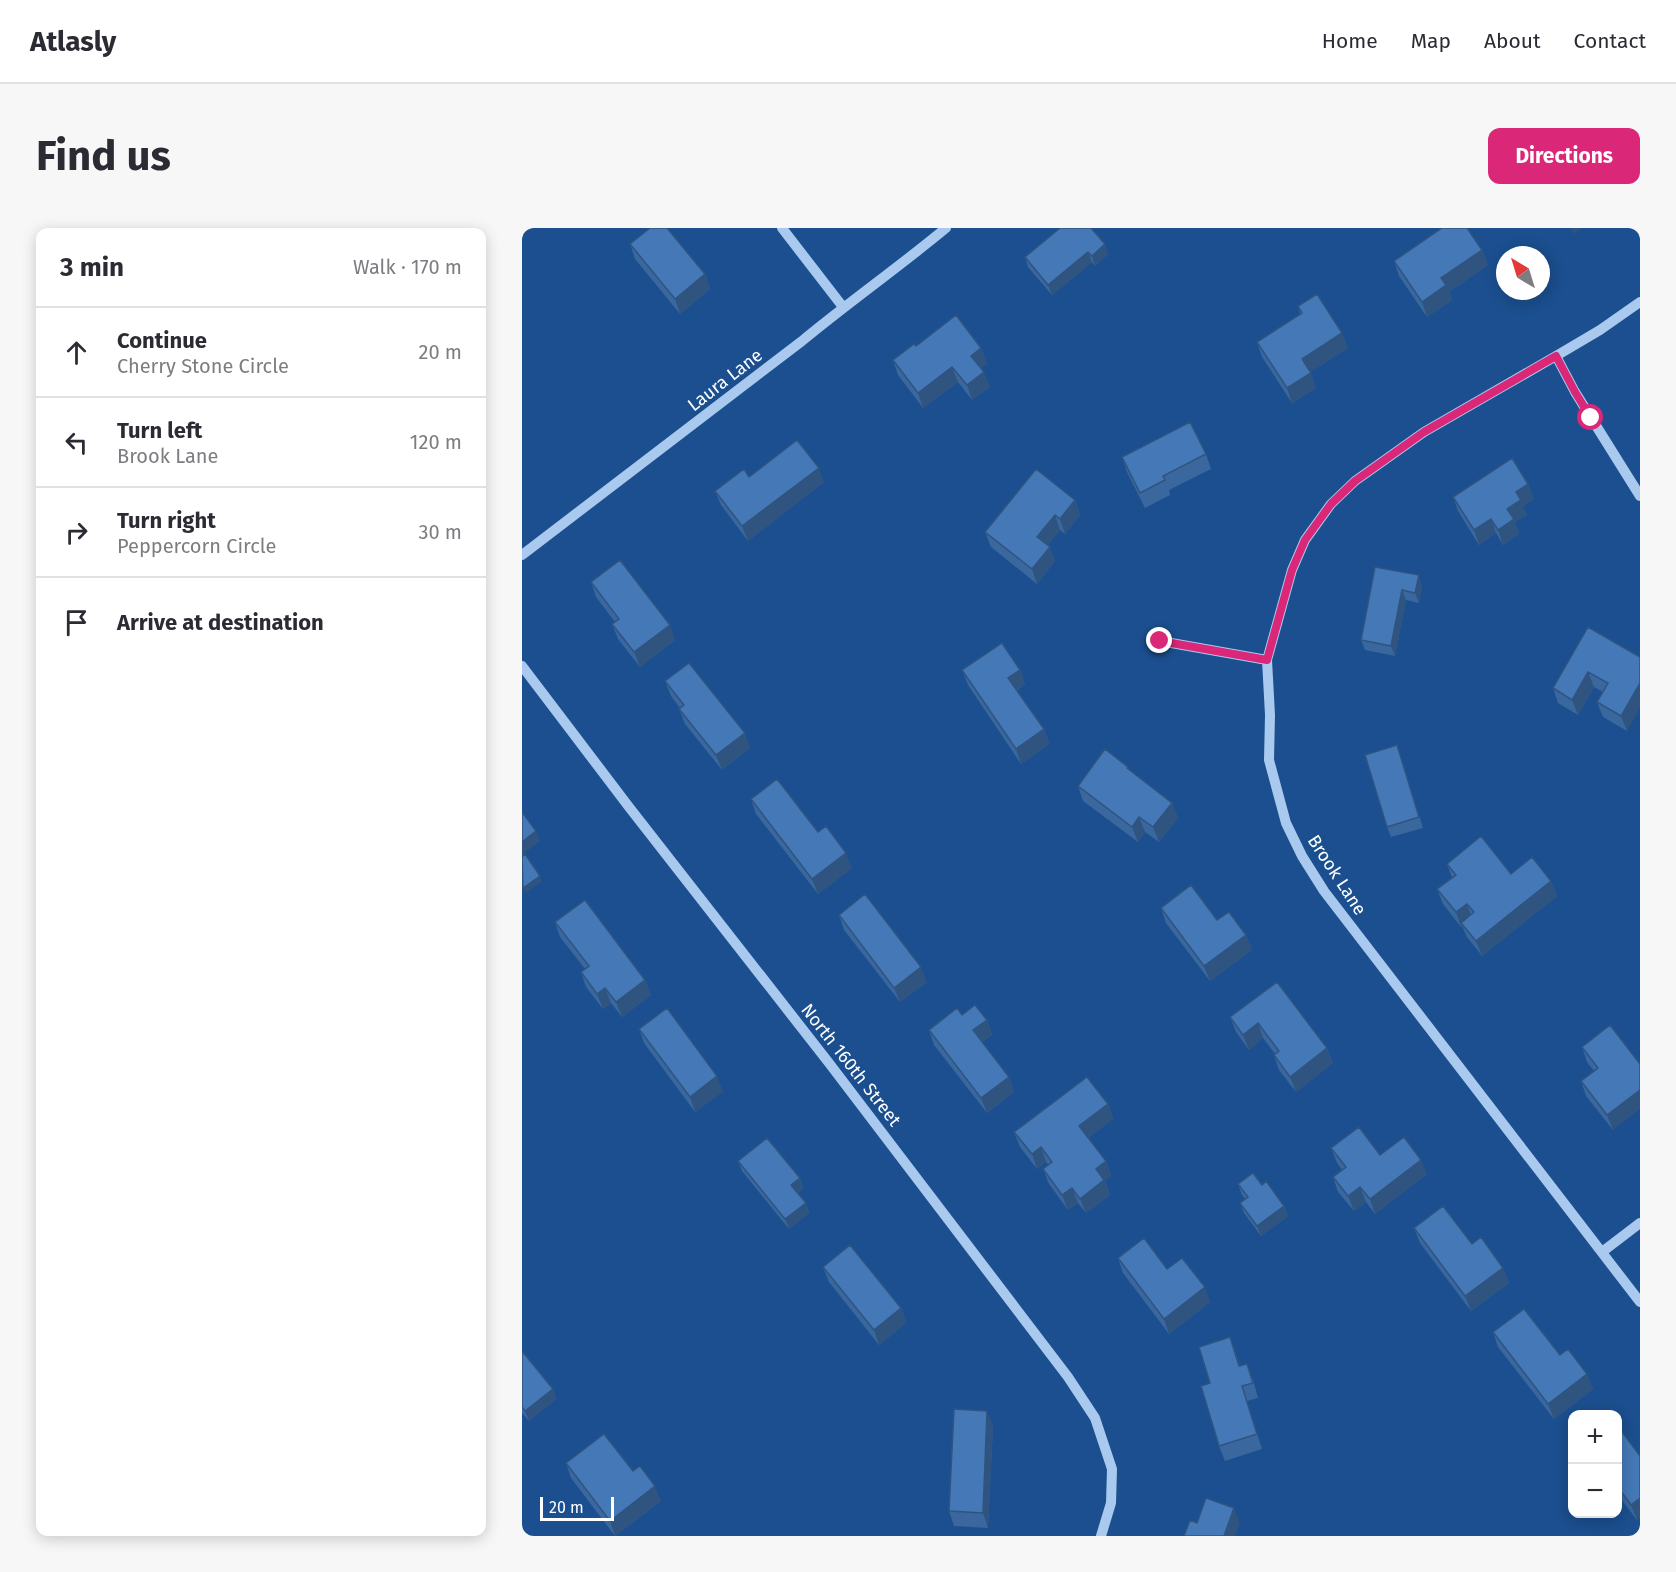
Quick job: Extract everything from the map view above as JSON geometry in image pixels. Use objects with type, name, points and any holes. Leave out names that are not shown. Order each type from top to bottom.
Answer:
[{"type":"street","points":[[782,228],[843,307]]},
{"type":"street","name":"Laura Lane","points":[[522,555],[946,228]]},
{"type":"street","name":"Brook Lane","points":[[1640,302],[1600,330],[1424,432],[1355,481],[1331,504],[1305,540],[1292,570],[1267,660],[1270,715],[1269,760],[1286,823],[1302,856],[1324,891],[1640,1302]]},
{"type":"street","points":[[1556,356],[1575,392],[1640,496]]},
{"type":"street","points":[[1160,641],[1267,660]]},
{"type":"street","name":"North 160th Street","points":[[522,666],[1068,1377],[1095,1418],[1112,1469],[1111,1503],[1101,1536]]},
{"type":"street","points":[[1602,1252],[1640,1223]]},
{"type":"building","points":[[650,228],[667,228],[705,274],[675,299],[630,244]]},
{"type":"building","points":[[1060,228],[1091,228],[1105,244],[1092,256],[1088,252],[1048,285],[1025,257]]},
{"type":"building","points":[[1442,228],[1467,228],[1482,250],[1441,278],[1446,285],[1422,302],[1394,261]]},
{"type":"building","points":[[1317,294],[1342,333],[1302,359],[1311,373],[1287,388],[1257,342],[1302,313],[1298,306]]},
{"type":"building","points":[[956,315],[981,348],[971,356],[984,372],[967,385],[952,367],[918,393],[893,360],[914,344],[916,346]]},
{"type":"building","points":[[1190,422],[1206,454],[1163,476],[1165,480],[1140,493],[1122,457]]},
{"type":"building","points":[[797,440],[819,468],[742,526],[715,491],[744,469],[749,477]]},
{"type":"building","points":[[1512,458],[1528,484],[1516,492],[1521,500],[1507,509],[1514,519],[1498,530],[1491,519],[1474,530],[1453,497]]},
{"type":"building","points":[[1036,469],[1075,500],[1060,519],[1055,515],[1037,537],[1050,547],[1032,569],[985,532]]},
{"type":"building","points":[[620,560],[670,625],[634,652],[612,624],[619,619],[591,582]]},
{"type":"building","points":[[1375,567],[1419,575],[1415,593],[1402,590],[1391,646],[1361,640]]},
{"type":"building","points":[[1588,627],[1640,657],[1640,683],[1621,716],[1597,702],[1608,683],[1588,672],[1572,700],[1553,688]]},
{"type":"building","points":[[1002,643],[1020,670],[1008,678],[1044,729],[1016,749],[962,670]]},
{"type":"building","points":[[689,663],[745,733],[716,755],[679,709],[684,705],[665,681]]},
{"type":"building","points":[[1397,745],[1419,817],[1387,827],[1365,755]]},
{"type":"building","points":[[1105,749],[1172,803],[1153,827],[1139,817],[1132,827],[1078,786]]},
{"type":"building","points":[[777,779],[818,832],[826,826],[846,853],[812,879],[751,799]]},
{"type":"building","points":[[522,812],[536,831],[522,842]]},
{"type":"building","points":[[1481,836],[1511,874],[1532,857],[1551,881],[1476,941],[1461,923],[1474,912],[1467,904],[1456,912],[1437,889],[1456,875],[1447,864]]},
{"type":"building","points":[[525,854],[540,876],[523,888],[522,857]]},
{"type":"building","points":[[1191,885],[1217,920],[1229,912],[1246,935],[1204,966],[1161,908]]},
{"type":"building","points":[[865,894],[921,967],[894,988],[839,915]]},
{"type":"building","points":[[585,900],[645,980],[616,1002],[605,988],[597,994],[581,972],[589,966],[555,922]]},
{"type":"building","points":[[1277,982],[1327,1048],[1290,1077],[1274,1055],[1279,1051],[1258,1023],[1243,1035],[1230,1017]]},
{"type":"building","points":[[975,1005],[987,1020],[973,1030],[1009,1077],[981,1098],[929,1030],[957,1008],[962,1015]]},
{"type":"building","points":[[667,1008],[717,1076],[690,1097],[639,1029]]},
{"type":"building","points":[[1610,1025],[1640,1064],[1640,1090],[1607,1115],[1581,1081],[1598,1068],[1582,1047]]},
{"type":"building","points":[[1087,1077],[1108,1104],[1079,1126],[1106,1161],[1096,1169],[1104,1180],[1080,1199],[1072,1188],[1062,1195],[1043,1169],[1052,1162],[1041,1147],[1032,1154],[1014,1132]]},
{"type":"building","points":[[1359,1127],[1380,1155],[1404,1137],[1421,1160],[1370,1199],[1360,1187],[1348,1196],[1333,1177],[1346,1167],[1331,1148]]},
{"type":"building","points":[[767,1138],[800,1178],[791,1185],[806,1203],[785,1219],[738,1161]]},
{"type":"building","points":[[1253,1173],[1262,1185],[1266,1181],[1284,1206],[1257,1226],[1240,1203],[1248,1197],[1238,1184]]},
{"type":"building","points":[[1443,1206],[1472,1244],[1481,1237],[1503,1268],[1465,1296],[1414,1228]]},
{"type":"building","points":[[1144,1238],[1167,1269],[1182,1258],[1205,1287],[1164,1319],[1118,1258]]},
{"type":"building","points":[[850,1245],[901,1308],[874,1330],[823,1267]]},
{"type":"building","points":[[1524,1309],[1560,1355],[1568,1349],[1587,1374],[1548,1404],[1493,1332]]},
{"type":"building","points":[[1230,1337],[1239,1366],[1247,1364],[1253,1383],[1242,1386],[1257,1434],[1219,1446],[1201,1386],[1210,1383],[1199,1347]]},
{"type":"building","points":[[522,1351],[553,1389],[525,1411],[522,1407]]},
{"type":"building","points":[[954,1409],[987,1411],[983,1513],[949,1511]]},
{"type":"building","points":[[1622,1432],[1640,1456],[1640,1498],[1631,1505],[1622,1493]]},
{"type":"building","points":[[604,1434],[633,1471],[640,1466],[655,1486],[610,1521],[566,1463]]},
{"type":"building","points":[[1206,1498],[1234,1508],[1224,1536],[1184,1536],[1190,1520],[1197,1523]]},
{"type":"route","points":[[1160,641],[1267,660],[1292,570],[1305,540],[1331,504],[1355,481],[1424,432],[1556,356],[1591,418]]}]
